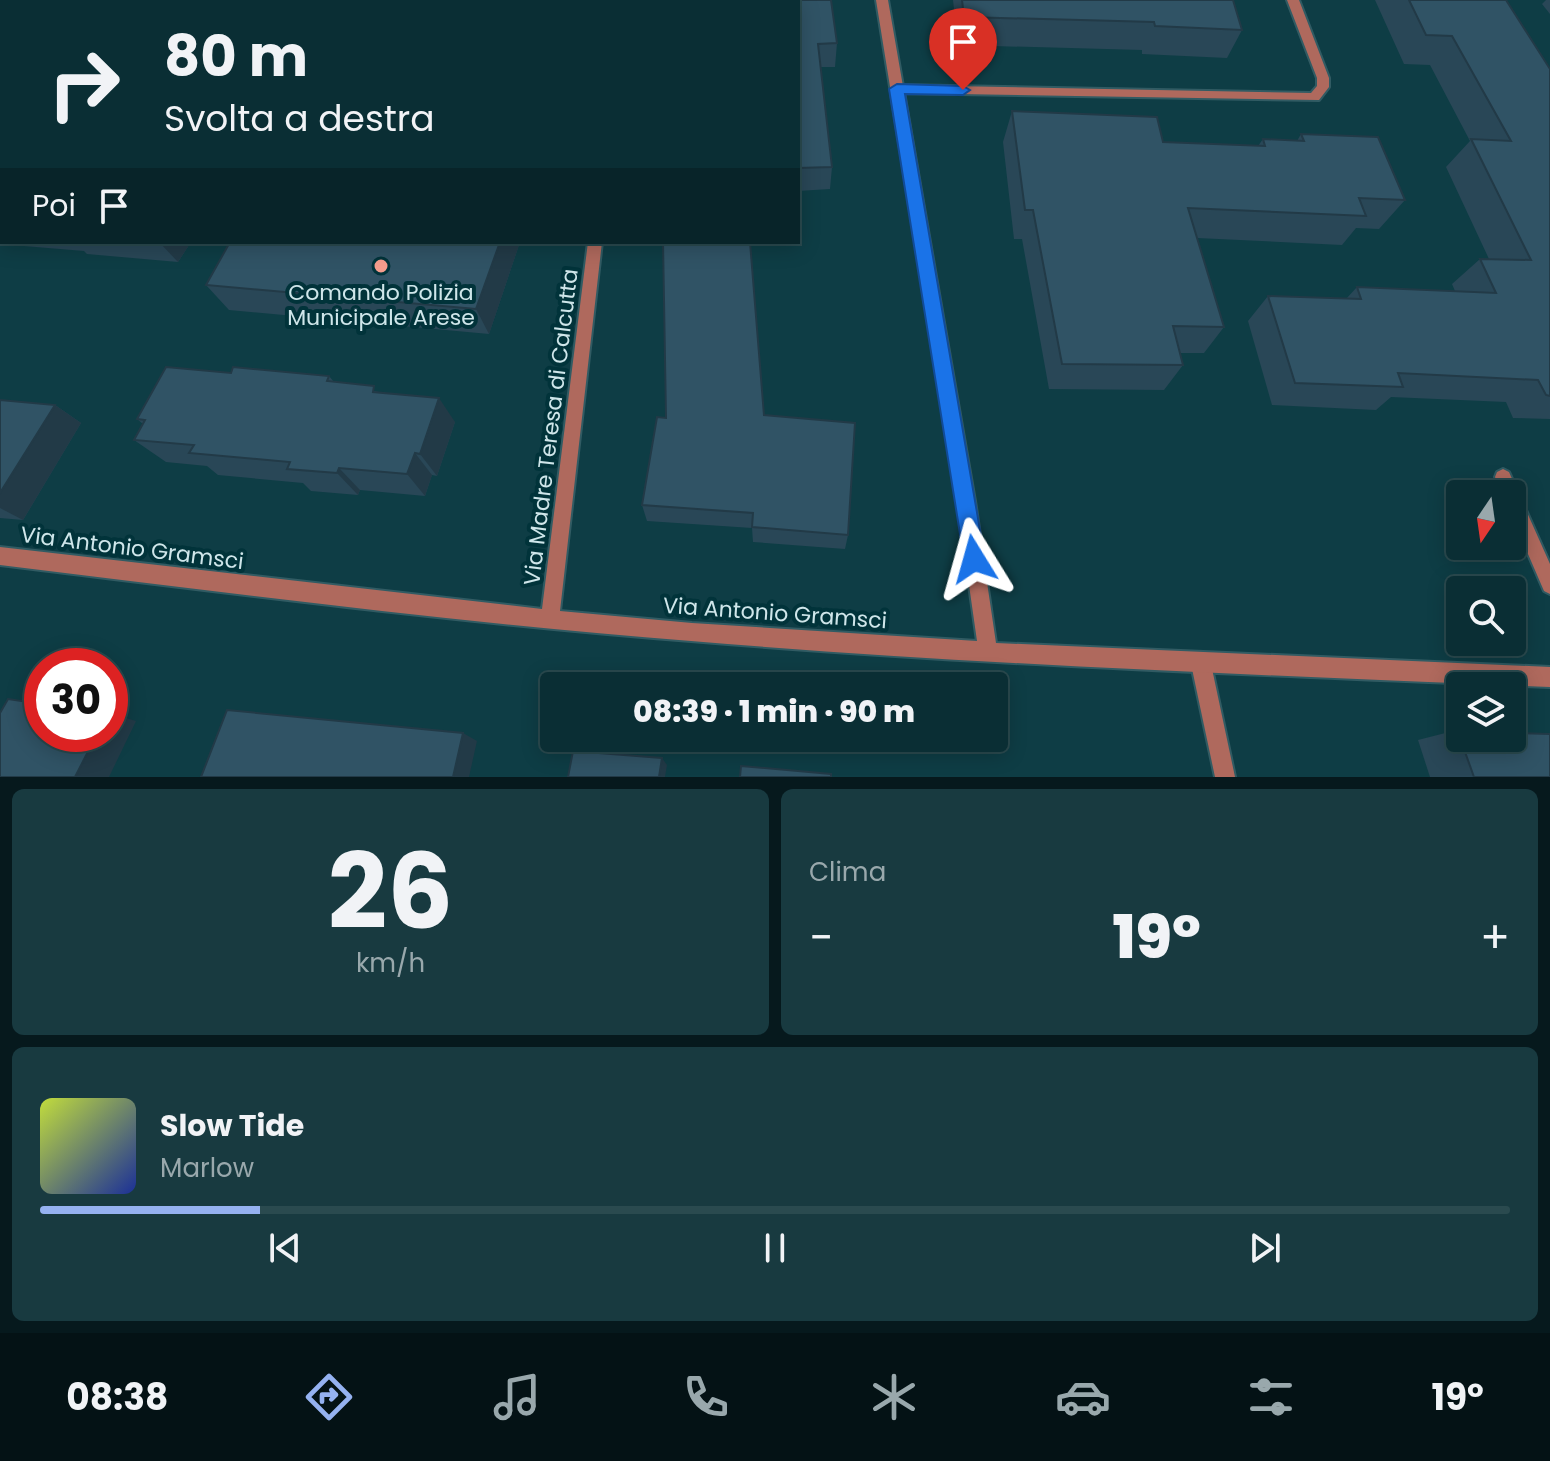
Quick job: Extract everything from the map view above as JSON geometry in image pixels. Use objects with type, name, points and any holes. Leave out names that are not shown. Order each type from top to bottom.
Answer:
[{"type":"street","points":[[882,0],[988,652]]},
{"type":"street","points":[[897,89],[1314,97],[1323,87],[1323,78],[1293,0]]},
{"type":"street","name":"Via Madre Teresa di Calcutta","points":[[550,618],[595,244]]},
{"type":"street","points":[[1526,530],[1550,585]]},
{"type":"street","name":"Via Antonio Gramsci","points":[[0,556],[689,632],[1201,664],[1550,677]]},
{"type":"street","points":[[1201,664],[1225,777]]},
{"type":"building","points":[[800,0],[831,0],[837,43],[818,44],[832,167],[800,168]]},
{"type":"building","points":[[962,0],[1233,0],[1242,30],[1155,26],[1154,22],[964,17]]},
{"type":"building","points":[[1409,0],[1506,0],[1550,69],[1550,396],[1546,395],[1538,380],[1398,373],[1403,387],[1295,383],[1268,296],[1361,299],[1357,287],[1496,293],[1480,259],[1531,260],[1471,139],[1511,141],[1452,36],[1426,35]]},
{"type":"building","points":[[1012,111],[1157,117],[1163,142],[1265,146],[1263,139],[1304,141],[1301,134],[1378,137],[1405,200],[1359,198],[1366,216],[1188,208],[1224,327],[1173,326],[1183,365],[1062,364],[1033,210],[1025,210]]},
{"type":"building","points":[[229,244],[499,244],[476,309],[206,285]]},
{"type":"building","points":[[663,244],[750,244],[764,415],[855,423],[848,535],[752,527],[753,513],[642,505],[657,417],[666,418]]},
{"type":"building","points":[[166,367],[231,373],[233,367],[329,376],[327,381],[374,386],[373,392],[439,398],[420,454],[415,453],[407,474],[339,468],[337,473],[287,469],[290,462],[189,453],[194,445],[134,440],[145,420],[137,419]]},
{"type":"building","points":[[0,400],[55,405],[0,493]]},
{"type":"building","points":[[8,699],[24,701],[24,752],[88,752],[75,777],[0,777],[0,713]]},
{"type":"building","points":[[227,710],[463,733],[453,777],[201,777]]},
{"type":"building","points":[[1526,733],[1550,734],[1550,777],[1474,777],[1465,752],[1526,752]]},
{"type":"building","points":[[573,752],[662,758],[659,777],[568,777]]},
{"type":"building","points":[[741,766],[831,774],[831,777],[740,777]]},
{"type":"place","name":"Comando Polizia Municipale Arese","points":[[381,266]]},
{"type":"route","points":[[963,90],[897,89],[974,559]]}]
